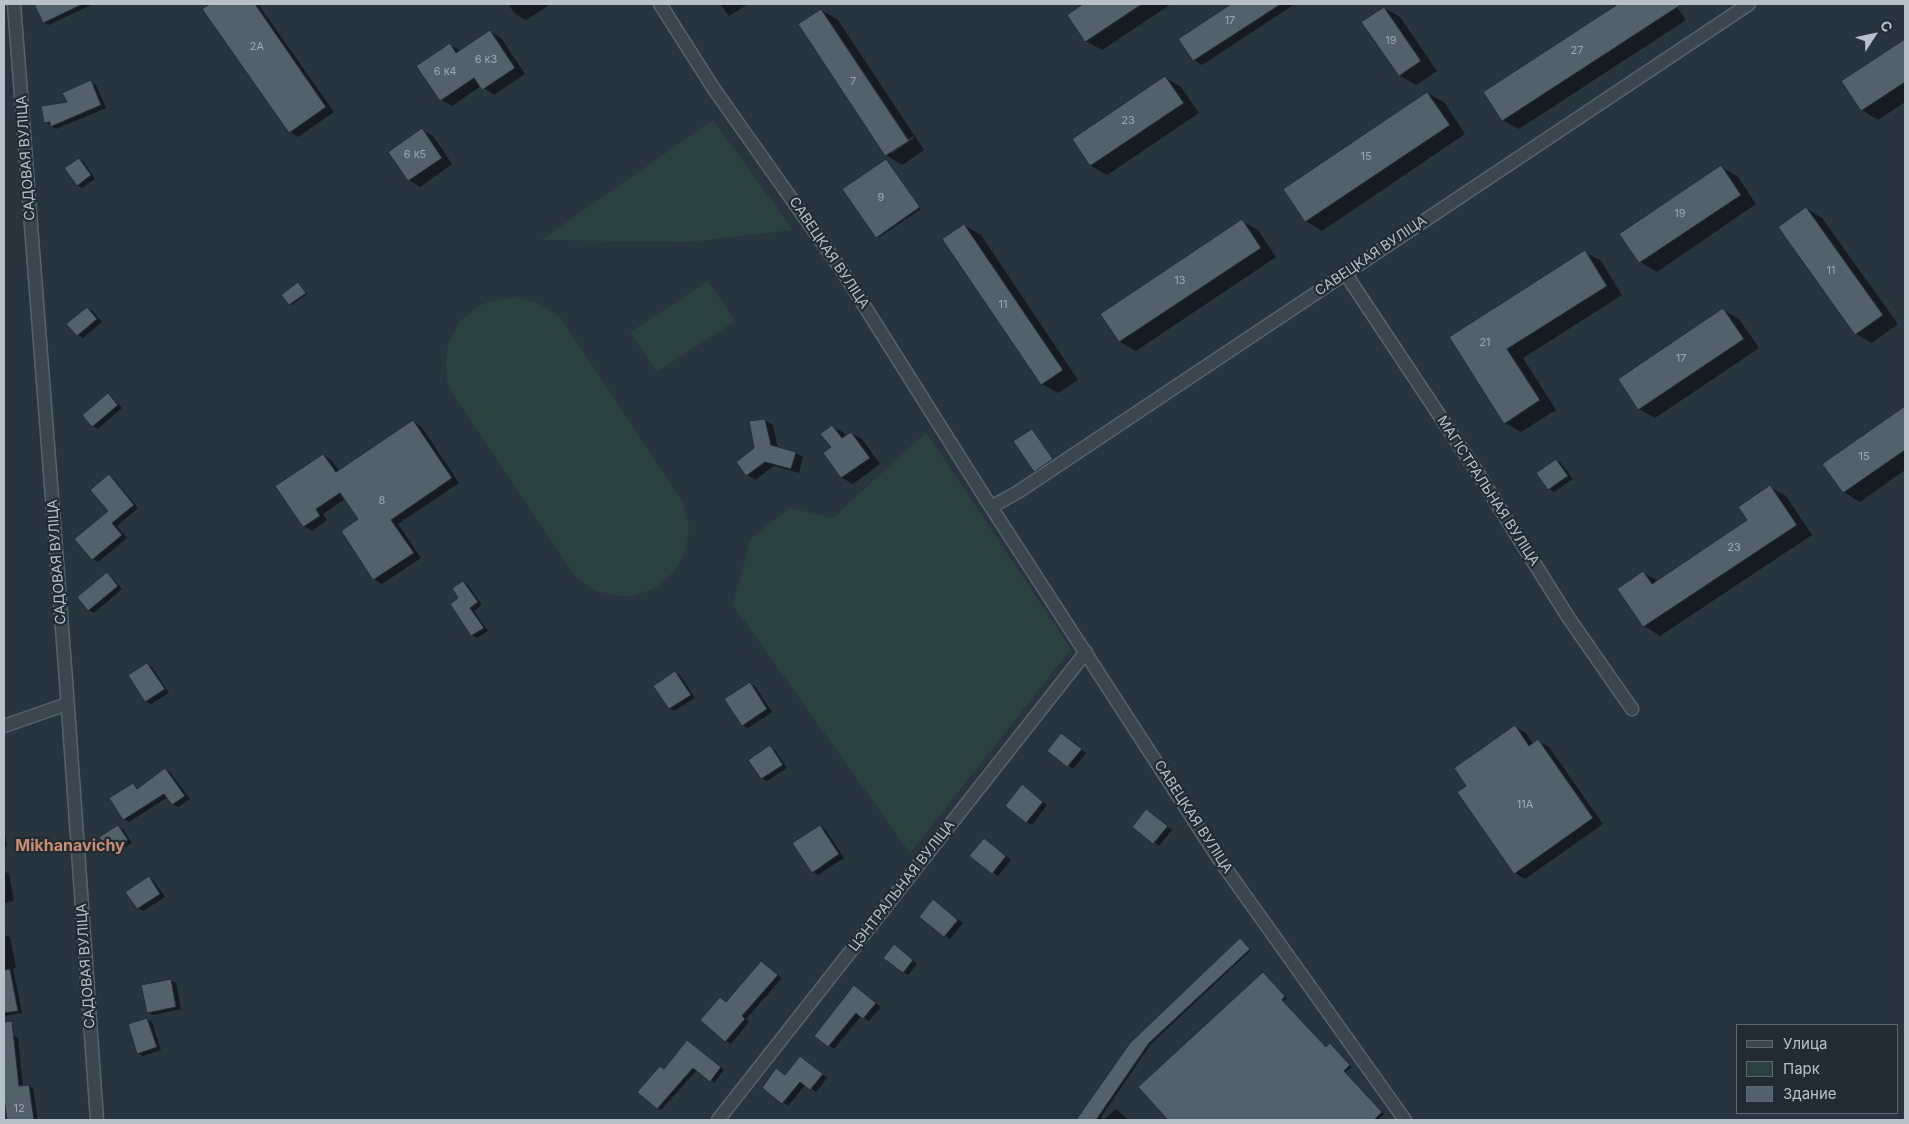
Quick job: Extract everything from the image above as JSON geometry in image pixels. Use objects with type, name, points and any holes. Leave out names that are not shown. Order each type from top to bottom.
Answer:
[{"type":"street","name":"САДОВАЯ ВУЛІЦА","points":[[14,4],[68,704],[97,1120]]},
{"type":"street","name":"САВЕЦКАЯ ВУЛІЦА","points":[[660,4],[714,89],[843,272],[991,507],[1219,859],[1405,1120]]},
{"type":"street","name":"САВЕЦКАЯ ВУЛІЦА","points":[[991,507],[1018,492],[1749,4]]},
{"type":"street","name":"МАГІСТРАЛЬНАЯ ВУЛІЦА","points":[[1345,274],[1479,475],[1568,617],[1632,709]]},
{"type":"street","name":"ЦЭНТРАЛЬНАЯ ВУЛІЦА","points":[[718,1120],[1086,652]]},
{"type":"street","points":[[4,726],[68,704]]},
{"type":"green space","points":[[713,120],[793,230],[690,242],[541,240]]},
{"type":"green space","points":[[708,281],[735,321],[657,372],[630,332]]},
{"type":"green space","points":[[514,297],[538,303],[559,316],[683,503],[689,527],[686,551],[674,572],[655,588],[632,596],[620,596],[596,591],[576,577],[451,391],[447,379],[446,355],[449,343],[460,321],[479,306],[490,301]]},
{"type":"green space","points":[[926,432],[1071,649],[910,853],[733,605],[751,538],[790,508],[833,518]]},
{"type":"building","points":[[34,4],[83,4],[43,23]]},
{"type":"building","points":[[210,4],[255,4],[326,107],[289,133],[202,9]]},
{"type":"building","points":[[1083,4],[1142,4],[1085,42],[1067,15]]},
{"type":"building","points":[[1231,4],[1281,4],[1193,61],[1178,39]]},
{"type":"building","points":[[1618,4],[1682,4],[1502,121],[1483,92]]},
{"type":"building","points":[[1384,7],[1421,61],[1399,76],[1361,22]]},
{"type":"building","points":[[821,9],[909,141],[885,156],[798,24]]},
{"type":"building","points":[[490,30],[515,68],[482,90],[474,78],[440,101],[416,66],[450,43],[456,53]]},
{"type":"building","points":[[1905,39],[1905,82],[1861,111],[1841,81]]},
{"type":"building","points":[[1165,76],[1184,103],[1090,166],[1072,139]]},
{"type":"building","points":[[91,80],[101,105],[50,127],[50,122],[44,123],[41,106],[67,102],[62,93]]},
{"type":"building","points":[[1427,92],[1450,125],[1305,222],[1283,189]]},
{"type":"building","points":[[422,128],[442,158],[408,181],[388,152]]},
{"type":"building","points":[[79,158],[91,175],[77,186],[64,168]]},
{"type":"building","points":[[886,159],[920,207],[876,238],[842,189]]},
{"type":"building","points":[[1721,165],[1741,195],[1639,263],[1619,234]]},
{"type":"building","points":[[1806,207],[1883,315],[1855,335],[1778,227]]},
{"type":"building","points":[[1242,219],[1261,248],[1119,342],[1100,314]]},
{"type":"building","points":[[964,224],[1063,370],[1041,385],[942,239]]},
{"type":"building","points":[[1585,250],[1607,286],[1507,349],[1540,400],[1504,424],[1449,337]]},
{"type":"building","points":[[298,282],[306,293],[289,305],[281,295]]},
{"type":"building","points":[[87,307],[97,319],[77,336],[66,324]]},
{"type":"building","points":[[1723,308],[1744,339],[1638,410],[1618,379]]},
{"type":"building","points":[[108,393],[118,405],[92,427],[82,415]]},
{"type":"building","points":[[1905,406],[1905,450],[1843,493],[1822,464]]},
{"type":"building","points":[[765,419],[771,445],[796,452],[791,469],[765,462],[746,476],[736,462],[754,448],[749,421]]},
{"type":"building","points":[[413,420],[452,478],[391,520],[414,553],[373,580],[341,531],[358,519],[340,493],[316,509],[320,516],[303,527],[275,486],[323,454],[336,472]]},
{"type":"building","points":[[832,425],[842,438],[851,432],[870,458],[841,478],[823,453],[831,447],[820,434]]},
{"type":"building","points":[[1032,429],[1053,459],[1034,472],[1013,441]]},
{"type":"building","points":[[1556,459],[1568,476],[1548,490],[1536,473]]},
{"type":"building","points":[[109,474],[134,505],[112,523],[122,535],[92,560],[74,539],[108,511],[90,490]]},
{"type":"building","points":[[1770,485],[1797,525],[1643,627],[1617,589],[1643,571],[1652,584],[1747,520],[1738,507]]},
{"type":"building","points":[[107,572],[118,586],[88,611],[77,597]]},
{"type":"building","points":[[463,581],[478,602],[470,608],[484,628],[471,636],[450,604],[458,598],[452,588]]},
{"type":"building","points":[[147,663],[165,689],[145,702],[128,675]]},
{"type":"building","points":[[675,671],[691,695],[669,709],[653,686]]},
{"type":"building","points":[[750,682],[767,709],[742,726],[724,699]]},
{"type":"building","points":[[1515,725],[1529,746],[1538,739],[1593,818],[1514,874],[1457,792],[1466,786],[1454,768]]},
{"type":"building","points":[[1061,733],[1082,749],[1067,767],[1047,751]]},
{"type":"building","points":[[770,745],[783,765],[761,779],[748,760]]},
{"type":"building","points":[[165,768],[185,796],[172,805],[164,794],[123,820],[109,798],[133,783],[137,789]]},
{"type":"building","points":[[1022,784],[1043,802],[1026,823],[1005,806]]},
{"type":"building","points":[[1146,809],[1168,826],[1153,844],[1132,827]]},
{"type":"building","points":[[118,825],[128,840],[108,852],[99,837]]},
{"type":"building","points":[[820,825],[839,854],[812,873],[792,843]]},
{"type":"building","points":[[984,838],[1006,856],[992,874],[969,856]]},
{"type":"building","points":[[149,876],[160,894],[137,909],[125,892]]},
{"type":"building","points":[[933,899],[958,920],[944,937],[919,917]]},
{"type":"building","points":[[1240,938],[1250,949],[1149,1043],[1096,1120],[1076,1120],[1130,1043]]},
{"type":"building","points":[[894,944],[913,960],[903,973],[883,958]]},
{"type":"building","points":[[761,961],[778,975],[742,1016],[745,1019],[725,1042],[700,1020],[720,997],[726,1002]]},
{"type":"building","points":[[10,969],[18,1011],[4,1013],[4,970]]},
{"type":"building","points":[[1263,972],[1285,996],[1282,1000],[1326,1047],[1330,1043],[1350,1065],[1344,1071],[1382,1112],[1374,1120],[1168,1120],[1138,1087]]},
{"type":"building","points":[[171,979],[176,1007],[147,1013],[141,985]]},
{"type":"building","points":[[854,985],[876,1003],[863,1019],[856,1013],[828,1047],[814,1036]]},
{"type":"building","points":[[147,1018],[157,1047],[137,1054],[128,1024]]},
{"type":"building","points":[[12,1021],[19,1086],[29,1085],[34,1120],[7,1120],[4,1098],[4,1022]]},
{"type":"building","points":[[687,1040],[721,1067],[710,1082],[693,1068],[657,1109],[637,1092],[660,1066],[664,1069]]},
{"type":"building","points":[[800,1056],[823,1074],[810,1090],[800,1082],[782,1104],[762,1088],[776,1068],[785,1075]]},
{"type":"district","name":"Mikhanavichy","points":[[70,846]]}]
